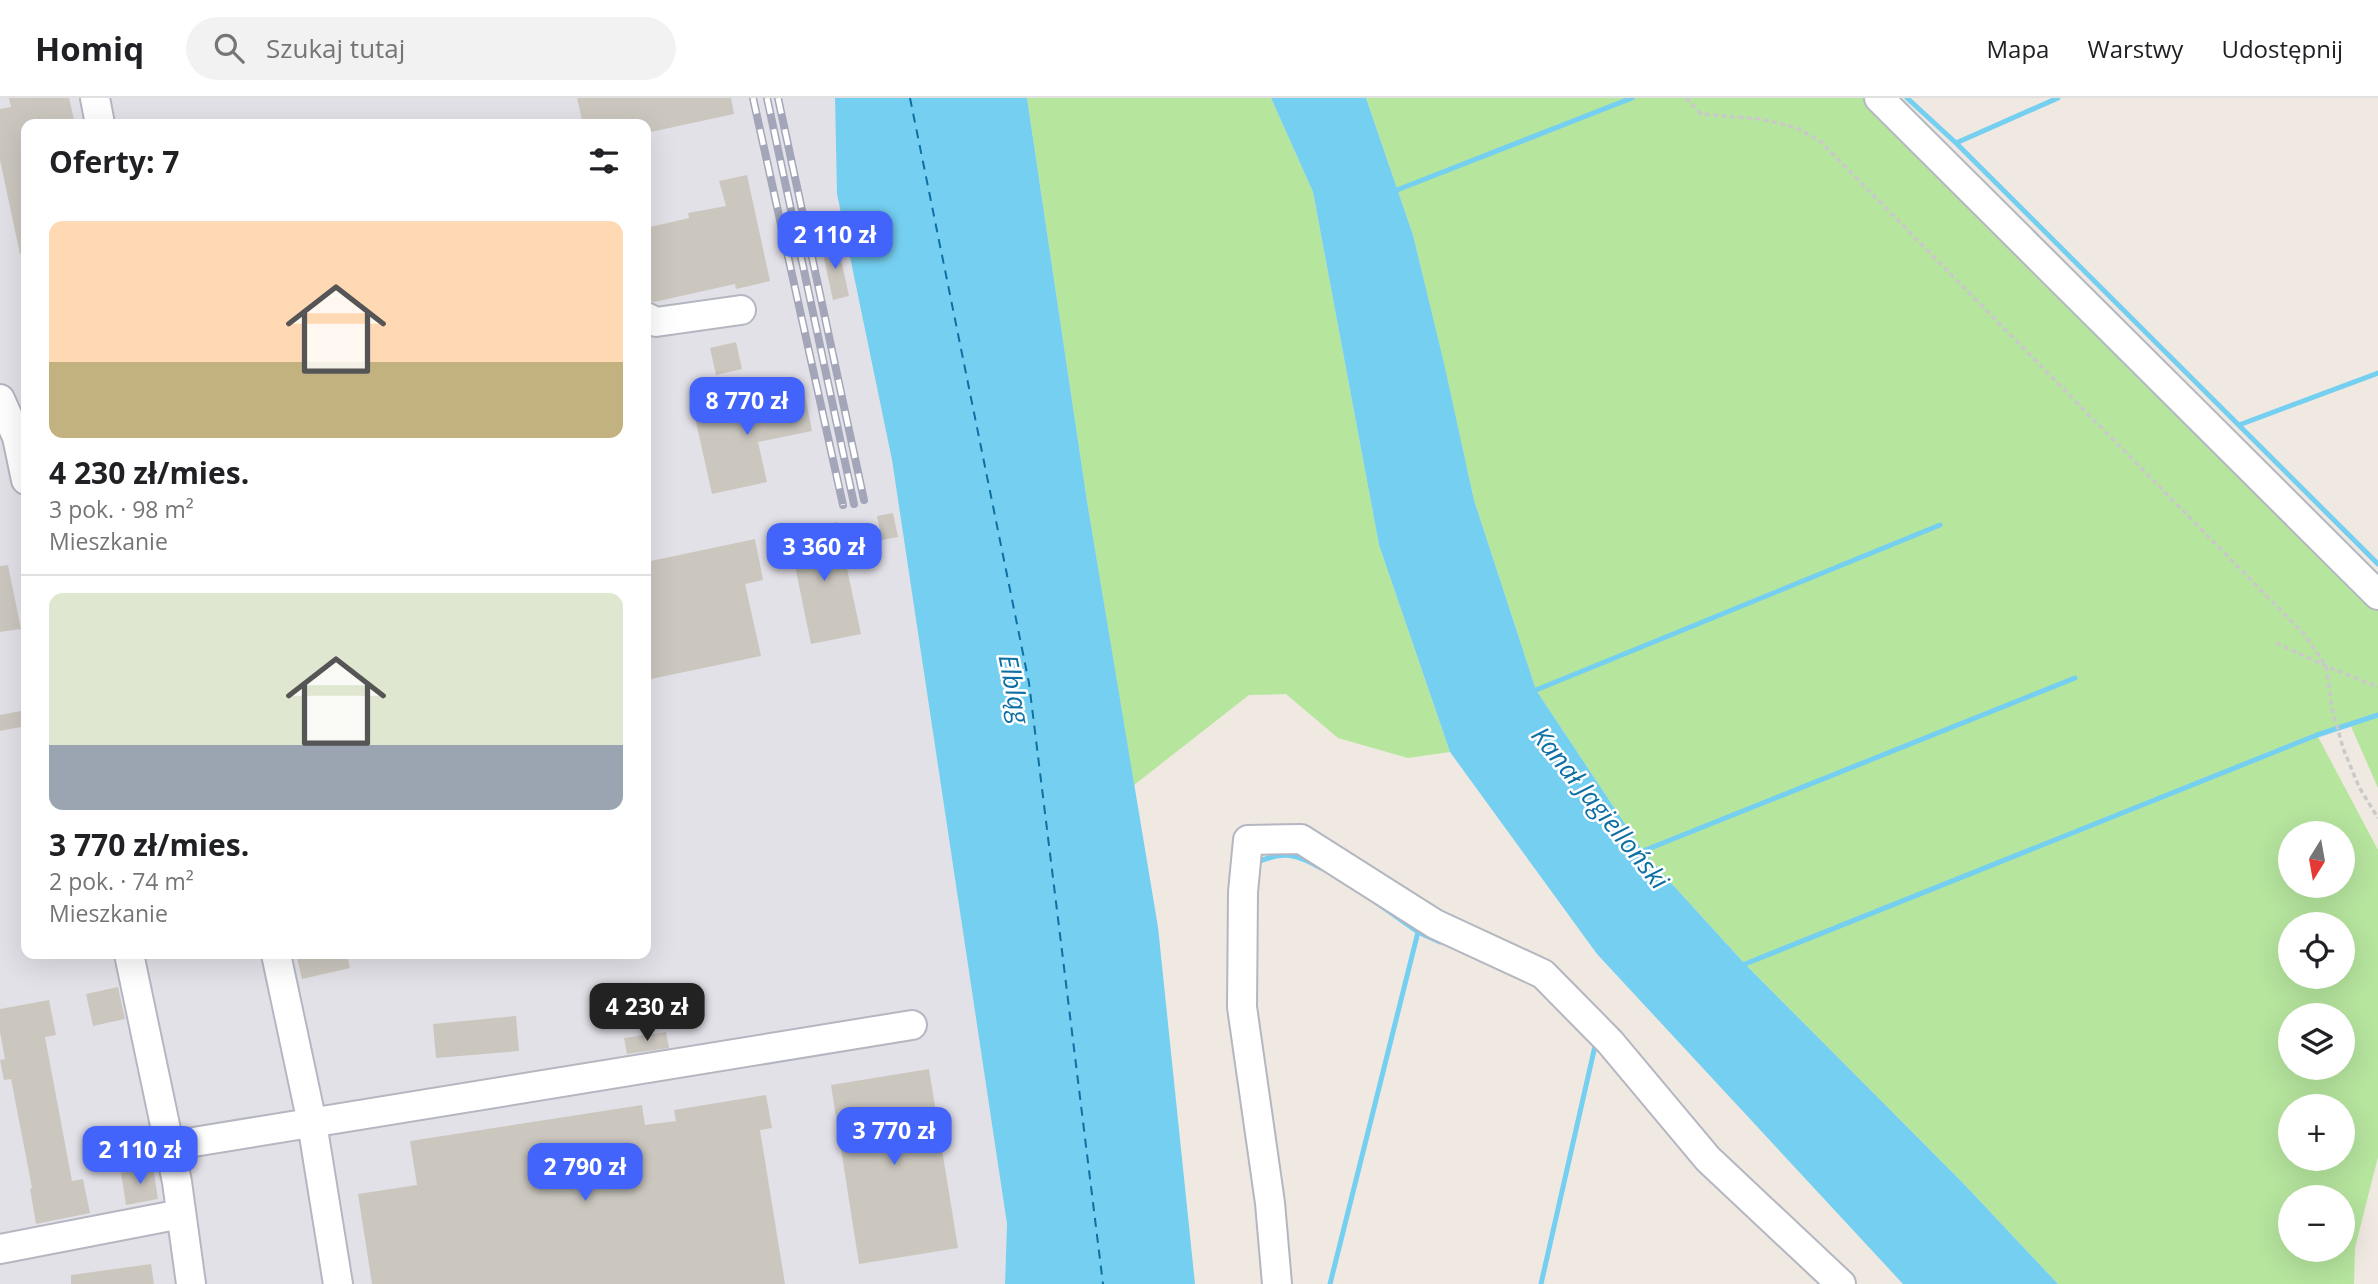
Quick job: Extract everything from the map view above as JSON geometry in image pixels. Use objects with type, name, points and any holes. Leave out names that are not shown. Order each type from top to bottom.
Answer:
[{"type":"street","points":[[95,98],[99,119]]},
{"type":"street","points":[[1879,98],[2378,595]]},
{"type":"street","points":[[651,320],[656,322],[741,310]]},
{"type":"street","points":[[0,399],[21,433]]},
{"type":"street","points":[[1276,1284],[1270,1203],[1242,1007],[1243,892],[1248,840],[1301,839],[1435,924],[1543,974],[1610,1042],[1709,1159],[1841,1284]]},
{"type":"street","points":[[131,959],[169,1146],[191,1284]]},
{"type":"street","points":[[277,959],[312,1123],[338,1284]]},
{"type":"street","points":[[169,1146],[912,1025]]},
{"type":"street","points":[[0,1250],[181,1214]]},
{"type":"path","points":[[1686,98],[1701,114],[1760,119],[1796,127],[1820,141],[2304,634],[2326,666],[2332,708],[2343,748],[2359,787],[2378,818]]},
{"type":"path","points":[[2276,643],[2378,687]]},
{"type":"shaded area","points":[[0,98],[835,98],[837,194],[892,460],[1007,1224],[1005,1284],[0,1284]]},
{"type":"green space","points":[[1027,98],[1271,98],[1313,192],[1379,545],[1450,752],[1408,758],[1338,738],[1286,694],[1249,695],[1134,785],[1087,501]]},
{"type":"green space","points":[[1366,98],[1866,98],[2378,609],[2378,788],[2350,724],[2317,735],[2378,850],[2378,1157],[2355,1248],[2355,1185],[2278,1185],[2278,1262],[2355,1262],[2354,1284],[2058,1284],[1963,1183],[1745,964],[1643,851],[1536,690],[1474,500],[1413,235]]},
{"type":"water","name":"Elbląg","points":[[835,98],[1027,98],[1087,501],[1158,927],[1195,1284],[1005,1284],[1007,1224],[892,460],[837,194]]},
{"type":"water","name":"Kanał Jagielloński","points":[[1271,98],[1366,98],[1413,235],[1474,500],[1536,690],[1643,851],[1745,964],[1963,1183],[2058,1284],[1903,1284],[1597,954],[1450,752],[1379,545],[1313,192]]},
{"type":"building","points":[[9,98],[69,98],[74,119],[21,119],[20,254],[0,160],[0,109],[11,107]]},
{"type":"building","points":[[577,98],[731,98],[734,114],[651,132],[651,119],[582,119]]},
{"type":"building","points":[[747,175],[770,281],[736,289],[735,284],[651,301],[651,227],[689,218],[688,213],[726,206],[719,181]]},
{"type":"building","points":[[837,241],[849,296],[833,300],[821,245]]},
{"type":"building","points":[[736,342],[742,369],[716,375],[710,348]]},
{"type":"building","points":[[804,390],[812,431],[758,442],[767,482],[712,494],[694,413]]},
{"type":"building","points":[[893,513],[898,537],[882,540],[877,516]]},
{"type":"building","points":[[837,522],[861,634],[811,644],[788,532]]},
{"type":"building","points":[[755,539],[763,580],[745,584],[761,656],[651,679],[651,561]]},
{"type":"building","points":[[8,565],[21,629],[0,632],[0,566]]},
{"type":"building","points":[[21,711],[21,727],[0,731],[0,715]]},
{"type":"building","points":[[297,959],[348,959],[350,968],[302,979]]},
{"type":"building","points":[[118,987],[125,1019],[93,1026],[86,994]]},
{"type":"building","points":[[49,1000],[56,1035],[45,1037],[72,1181],[83,1179],[90,1213],[36,1224],[32,1188],[11,1079],[4,1080],[0,1060],[5,1059],[0,1032],[0,1009]]},
{"type":"building","points":[[516,1016],[519,1051],[436,1058],[433,1024]]},
{"type":"building","points":[[666,1032],[669,1048],[627,1054],[624,1038]]},
{"type":"building","points":[[929,1069],[958,1248],[859,1264],[831,1085]]},
{"type":"building","points":[[766,1095],[772,1128],[760,1130],[785,1284],[372,1284],[358,1194],[417,1185],[410,1141],[642,1105],[645,1125],[676,1121],[674,1110]]},
{"type":"building","points":[[153,1167],[158,1199],[126,1205],[121,1173]]},
{"type":"building","points":[[151,1264],[154,1284],[71,1284],[71,1275]]},
{"type":"waterway","points":[[1397,190],[1632,98]]},
{"type":"waterway","points":[[1907,98],[1956,143],[2378,564]]},
{"type":"waterway","points":[[1956,143],[2058,98]]},
{"type":"waterway","points":[[2239,425],[2378,373]]},
{"type":"waterway","points":[[1536,690],[1940,525]]},
{"type":"waterway","name":"Kanał Jagielloński","points":[[1643,851],[2075,678]]},
{"type":"waterway","points":[[1745,964],[2317,735],[2378,715]]},
{"type":"waterway","points":[[1257,865],[1257,862],[1283,855],[1321,868]]},
{"type":"waterway","points":[[1377,903],[1418,932],[1440,942]]},
{"type":"waterway","points":[[1330,1284],[1418,932]]},
{"type":"waterway","points":[[1541,1284],[1595,1046]]},
{"type":"ferry route","points":[[910,98],[1029,683],[1103,1284]]},
{"type":"railway","points":[[753,98],[843,505]]},
{"type":"railway","points":[[767,98],[854,504]]},
{"type":"railway","points":[[778,98],[864,500]]}]
